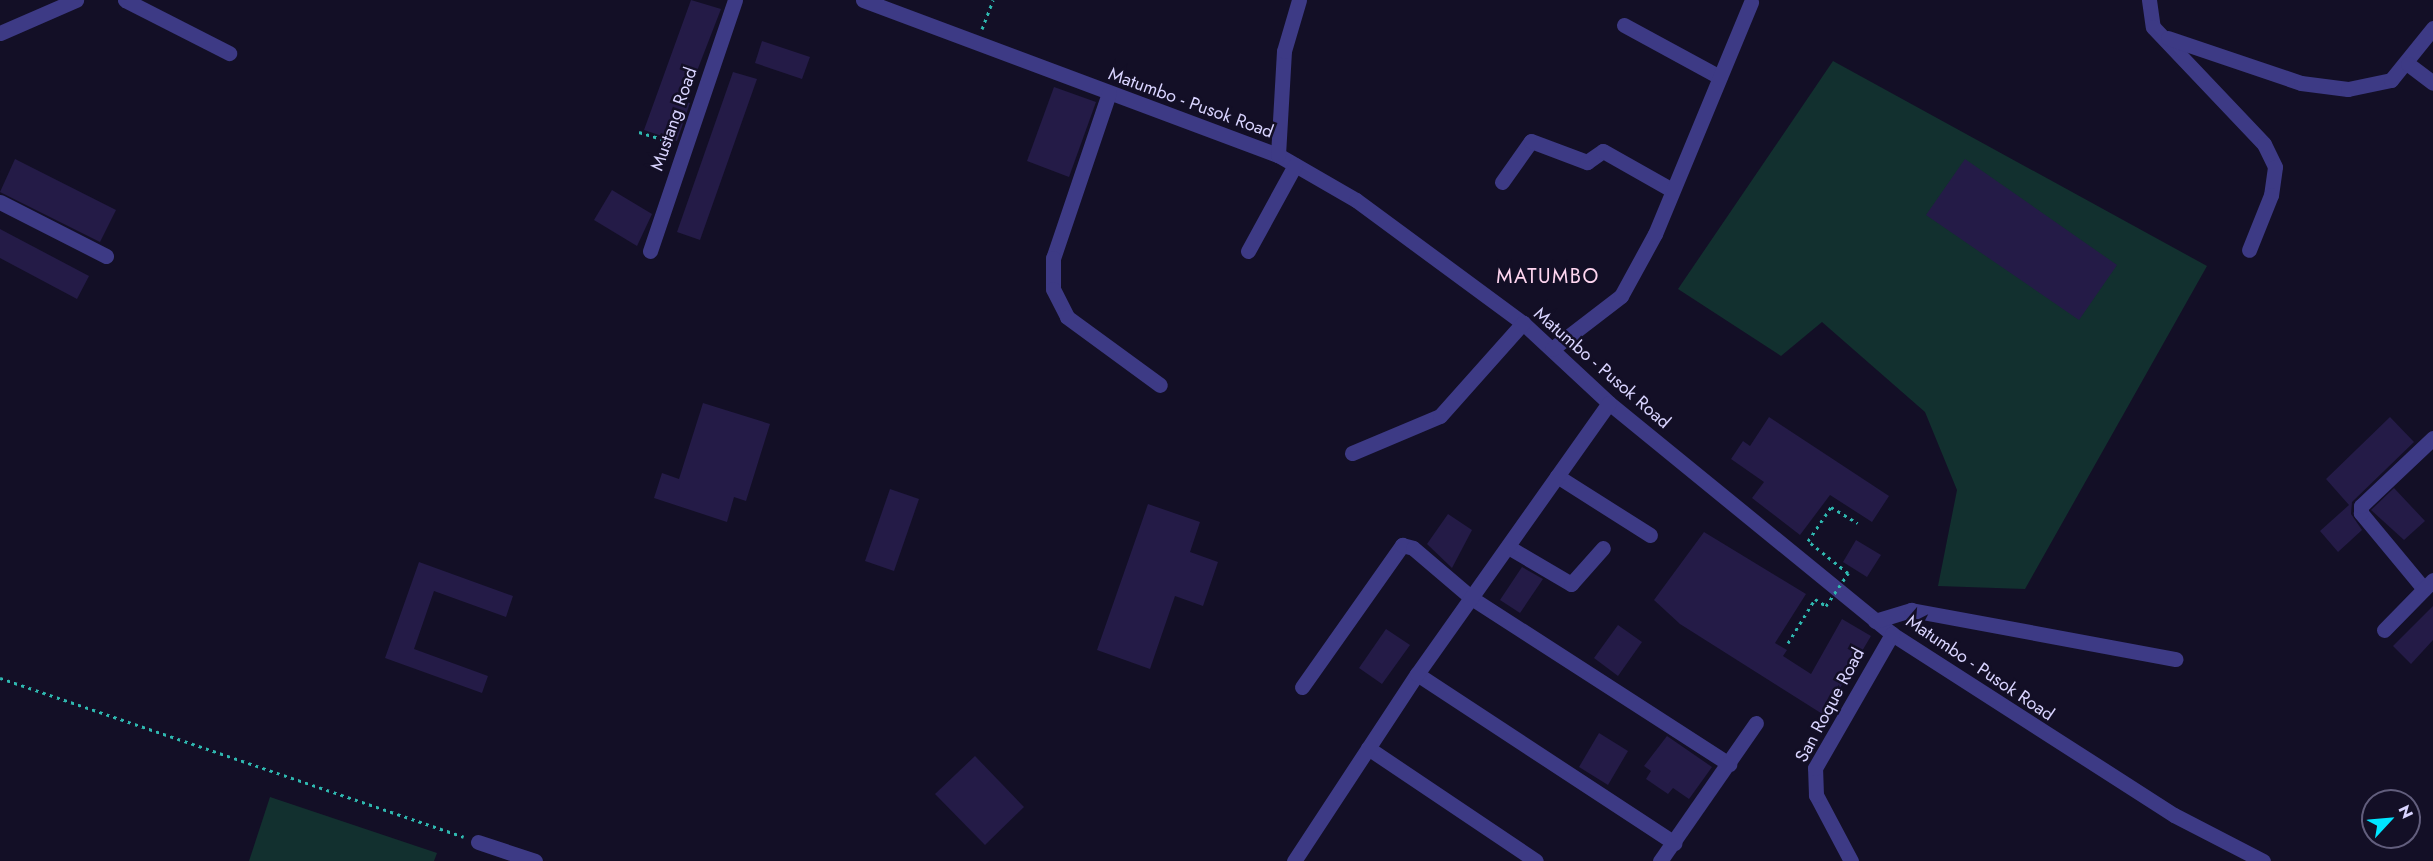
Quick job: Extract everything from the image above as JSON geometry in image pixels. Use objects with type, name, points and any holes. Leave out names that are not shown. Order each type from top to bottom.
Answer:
[{"type":"street","points":[[0,33],[76,0]]},
{"type":"street","points":[[125,0],[229,53]]},
{"type":"street","name":"Mustang Road","points":[[650,250],[735,0]]},
{"type":"street","name":"Matumbo - Pusok Road","points":[[863,0],[976,45],[1278,155],[1356,200],[1523,323],[1609,404],[1892,634],[2174,815],[2264,861]]},
{"type":"street","points":[[1278,155],[1284,51],[1299,0]]},
{"type":"street","points":[[2149,0],[2153,27],[2166,37],[2264,144],[2275,167],[2271,195],[2249,250]]},
{"type":"street","points":[[1552,349],[1622,296],[1672,190],[1751,2]]},
{"type":"street","points":[[1624,25],[1718,76]]},
{"type":"street","points":[[2166,37],[2301,82],[2348,89],[2391,80],[2408,64],[2433,28]]},
{"type":"street","points":[[2408,64],[2433,83]]},
{"type":"street","points":[[1109,93],[1053,258],[1053,289],[1067,317],[1160,385]]},
{"type":"street","points":[[1502,182],[1531,141],[1587,162],[1603,151],[1672,190]]},
{"type":"street","points":[[1248,251],[1295,165]]},
{"type":"street","points":[[0,202],[106,256]]},
{"type":"street","points":[[1352,453],[1440,416],[1523,323]]},
{"type":"street","points":[[1294,861],[1417,674],[1510,548],[1557,476],[1609,404]]},
{"type":"street","points":[[2384,630],[2428,584],[2361,513],[2361,506],[2433,438]]},
{"type":"street","points":[[1557,476],[1650,535]]},
{"type":"street","points":[[1302,687],[1402,545],[1413,548],[1473,599],[1729,764]]},
{"type":"street","points":[[1510,548],[1571,584],[1603,548]]},
{"type":"street","points":[[1875,621],[1911,610],[2176,659]]},
{"type":"street","name":"San Roque Road","points":[[1851,861],[1840,845],[1816,795],[1815,768],[1892,634]]},
{"type":"street","points":[[1417,674],[1674,843]]},
{"type":"street","points":[[1660,861],[1756,723]]},
{"type":"street","points":[[1368,748],[1536,861]]},
{"type":"street","points":[[478,842],[535,861]]},
{"type":"street","points":[[1833,861],[1840,845]]},
{"type":"path","points":[[976,45],[993,0]]},
{"type":"path","points":[[639,132],[685,147]]},
{"type":"path","points":[[1788,643],[1815,599],[1826,606],[1848,573],[1808,541],[1830,507],[1858,523]]},
{"type":"path","points":[[0,678],[478,842]]},
{"type":"green space","points":[[1833,61],[2207,266],[2025,589],[1938,586],[1957,490],[1925,412],[1822,322],[1781,356],[1678,289]]},
{"type":"green space","points":[[270,797],[437,853],[434,861],[249,861]]},
{"type":"building","points":[[691,0],[721,9],[685,102],[690,103],[677,141],[644,130]]},
{"type":"building","points":[[762,41],[810,57],[802,79],[755,63]]},
{"type":"building","points":[[733,72],[757,79],[700,240],[677,232]]},
{"type":"building","points":[[1054,87],[1096,102],[1069,177],[1027,161]]},
{"type":"building","points":[[15,159],[116,210],[100,242],[0,192]]},
{"type":"building","points":[[1965,159],[2117,265],[2079,320],[1926,215]]},
{"type":"building","points":[[612,190],[652,214],[637,246],[594,220]]},
{"type":"building","points":[[0,229],[89,276],[77,299],[0,258]]},
{"type":"building","points":[[703,403],[770,424],[746,501],[734,497],[727,522],[654,498],[662,473],[679,479]]},
{"type":"building","points":[[1769,417],[1889,496],[1872,522],[1830,495],[1800,535],[1752,498],[1764,482],[1731,459],[1743,441],[1750,446]]},
{"type":"building","points":[[2390,417],[2414,442],[2352,502],[2351,514],[2362,530],[2338,552],[2320,531],[2349,505],[2326,479]]},
{"type":"building","points":[[2394,488],[2425,521],[2404,540],[2371,510]]},
{"type":"building","points":[[890,489],[919,499],[894,571],[865,561]]},
{"type":"building","points":[[1148,504],[1200,522],[1190,552],[1218,562],[1203,606],[1175,596],[1150,669],[1097,650]]},
{"type":"building","points":[[1448,514],[1472,530],[1452,568],[1427,544]]},
{"type":"building","points":[[1704,532],[1806,594],[1775,643],[1787,650],[1783,656],[1811,674],[1842,619],[1871,636],[1824,715],[1680,624],[1654,600]]},
{"type":"building","points":[[1856,540],[1881,555],[1867,577],[1843,562]]},
{"type":"building","points":[[419,562],[513,596],[506,617],[434,591],[414,649],[488,676],[482,693],[385,658]]},
{"type":"building","points":[[1522,567],[1543,579],[1520,613],[1500,600]]},
{"type":"building","points":[[2433,606],[2433,640],[2411,664],[2393,646]]},
{"type":"building","points":[[1618,625],[1642,642],[1618,676],[1594,658]]},
{"type":"building","points":[[1386,629],[1410,645],[1382,684],[1359,668]]},
{"type":"building","points":[[1599,733],[1628,751],[1608,785],[1579,767]]},
{"type":"building","points":[[1667,736],[1712,767],[1689,799],[1673,788],[1668,794],[1646,779],[1651,771],[1644,766]]},
{"type":"building","points":[[975,756],[1024,807],[985,845],[935,794]]},
{"type":"district","name":"MATUMBO","points":[[1548,276]]}]
